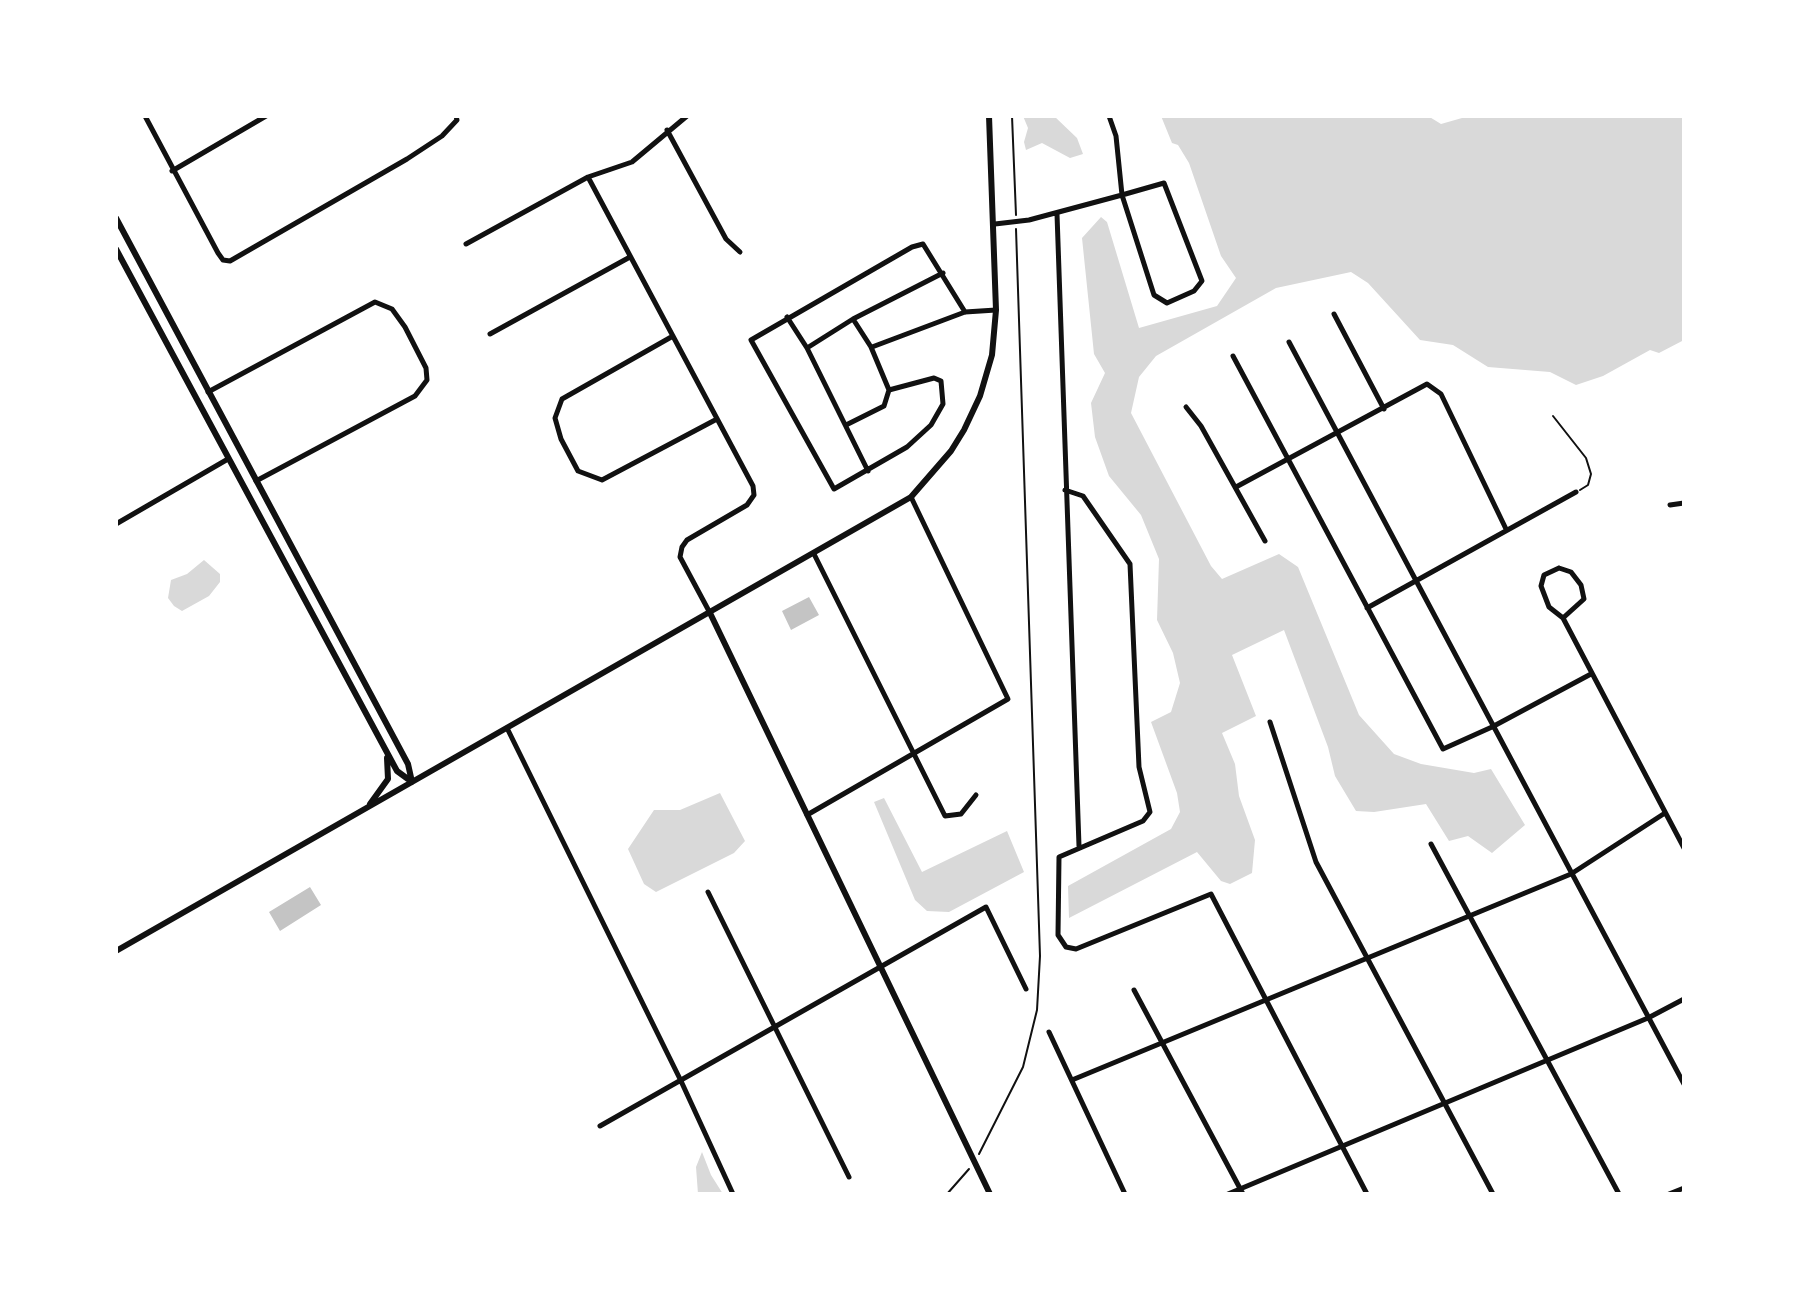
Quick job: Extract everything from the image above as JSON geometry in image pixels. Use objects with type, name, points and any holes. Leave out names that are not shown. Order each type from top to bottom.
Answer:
[{"type":"main road","points":[[116,951],[911,497],[951,451],[971,416],[992,355],[996,310],[995,224],[989,116]]},
{"type":"main road","points":[[116,218],[408,764],[412,782]]},
{"type":"main road","points":[[116,249],[385,751],[397,771],[412,782]]},
{"type":"main road","points":[[710,613],[990,1194]]},
{"type":"main road","points":[[363,810],[388,779],[385,751]]},
{"type":"street","points":[[145,116],[218,253],[223,260],[230,261],[370,182],[442,136],[457,120],[456,116]]},
{"type":"street","points":[[172,171],[264,116]]},
{"type":"street","points":[[466,244],[588,177],[632,162],[687,116]]},
{"type":"street","points":[[995,224],[1057,214],[1122,195],[1164,183],[1201,276],[1200,287],[1167,303],[1154,295],[1122,195],[1116,136],[1109,116]]},
{"type":"street","points":[[667,130],[726,239],[740,252]]},
{"type":"street","points":[[588,177],[753,486],[754,495],[747,505],[687,540],[682,547],[680,557],[710,613]]},
{"type":"street","points":[[1057,214],[1079,846]]},
{"type":"street","points":[[889,390],[934,378],[941,381],[943,404],[931,425],[907,447],[834,489],[751,340],[912,247],[923,244],[965,312]]},
{"type":"street","points":[[490,334],[630,257]]},
{"type":"street","points":[[807,348],[853,319],[943,273]]},
{"type":"street","points":[[208,392],[375,302],[392,309],[405,327],[426,368],[427,380],[415,396],[255,481]]},
{"type":"street","points":[[871,347],[965,312],[996,310]]},
{"type":"street","points":[[1334,314],[1384,409]]},
{"type":"street","points":[[787,317],[807,348],[868,471]]},
{"type":"street","points":[[846,425],[884,406],[889,390],[871,347],[853,319]]},
{"type":"street","points":[[673,336],[562,399],[555,418],[561,439],[578,471],[602,480],[717,419]]},
{"type":"street","points":[[1289,342],[1684,1084]]},
{"type":"street","points":[[1233,356],[1443,749],[1492,727],[1591,674]]},
{"type":"street","points":[[1236,487],[1338,435],[1427,384],[1434,386],[1506,529]]},
{"type":"street","points":[[1186,407],[1201,426],[1265,541]]},
{"type":"street","points":[[116,524],[228,459]]},
{"type":"street","points":[[1065,490],[1083,496],[1130,564],[1139,767],[1150,812],[1143,821],[1059,857],[1058,935],[1066,947],[1076,949],[1210,893],[1367,1194]]},
{"type":"street","points":[[1367,608],[1576,492]]},
{"type":"street","points":[[807,815],[1008,699],[911,497]]},
{"type":"street","points":[[1670,505],[1684,503]]},
{"type":"street","points":[[814,554],[945,816],[961,814],[976,795]]},
{"type":"street","points":[[1563,618],[1584,599],[1581,585],[1571,572],[1559,568],[1544,575],[1541,586],[1549,607],[1563,618],[1684,848]]},
{"type":"street","points":[[1270,722],[1316,862],[1493,1194]]},
{"type":"street","points":[[507,728],[681,1081],[733,1194]]},
{"type":"street","points":[[1072,1080],[1264,998],[1571,874],[1665,813]]},
{"type":"street","points":[[1431,844],[1619,1194]]},
{"type":"street","points":[[708,892],[849,1177]]},
{"type":"street","points":[[600,1126],[986,907],[1026,989]]},
{"type":"street","points":[[1134,990],[1241,1192]]},
{"type":"street","points":[[1228,1194],[1241,1192],[1648,1018],[1684,999]]},
{"type":"street","points":[[1049,1032],[1125,1194]]},
{"type":"street","points":[[1669,1194],[1684,1188]]},
{"type":"path","points":[[947,1194],[975,1162],[1023,1067],[1037,1010],[1040,956],[1012,116]]},
{"type":"path","points":[[1553,416],[1586,458],[1591,474],[1588,485],[1576,492]]},
{"type":"shaded area","points":[[1023,116],[1054,116],[1077,138],[1083,154],[1070,158],[1042,143],[1026,150],[1024,142],[1028,128]]},
{"type":"shaded area","points":[[1161,116],[1428,116],[1441,124],[1469,116],[1684,116],[1684,340],[1659,353],[1650,350],[1603,376],[1576,385],[1550,372],[1488,367],[1453,345],[1420,340],[1368,283],[1351,272],[1276,288],[1156,356],[1139,377],[1131,413],[1211,566],[1222,579],[1279,554],[1298,567],[1359,715],[1394,754],[1421,764],[1474,773],[1491,769],[1525,825],[1492,853],[1468,836],[1449,841],[1426,804],[1374,812],[1356,811],[1335,776],[1328,747],[1284,630],[1232,655],[1256,716],[1222,733],[1235,764],[1239,796],[1255,840],[1252,873],[1230,884],[1221,881],[1197,852],[1069,918],[1068,886],[1171,829],[1180,812],[1177,793],[1151,722],[1171,712],[1180,683],[1173,653],[1157,620],[1159,559],[1141,515],[1109,476],[1095,437],[1091,403],[1105,373],[1094,354],[1082,238],[1101,217],[1107,222],[1139,328],[1217,306],[1236,278],[1221,256],[1189,163],[1178,145],[1172,143]]},
{"type":"shaded area","points":[[204,560],[220,574],[220,582],[209,596],[182,611],[168,598],[171,580],[187,574]]},
{"type":"shaded area","points":[[720,793],[745,841],[734,853],[656,892],[644,884],[628,849],[654,810],[680,810]]},
{"type":"shaded area","points":[[884,798],[922,872],[1007,831],[1024,872],[949,912],[927,911],[915,900],[874,802]]},
{"type":"shaded area","points":[[702,1152],[723,1194],[698,1194],[696,1167]]},
{"type":"building","points":[[809,597],[819,615],[791,630],[782,611]]},
{"type":"building","points":[[310,887],[321,905],[280,931],[269,912]]}]
